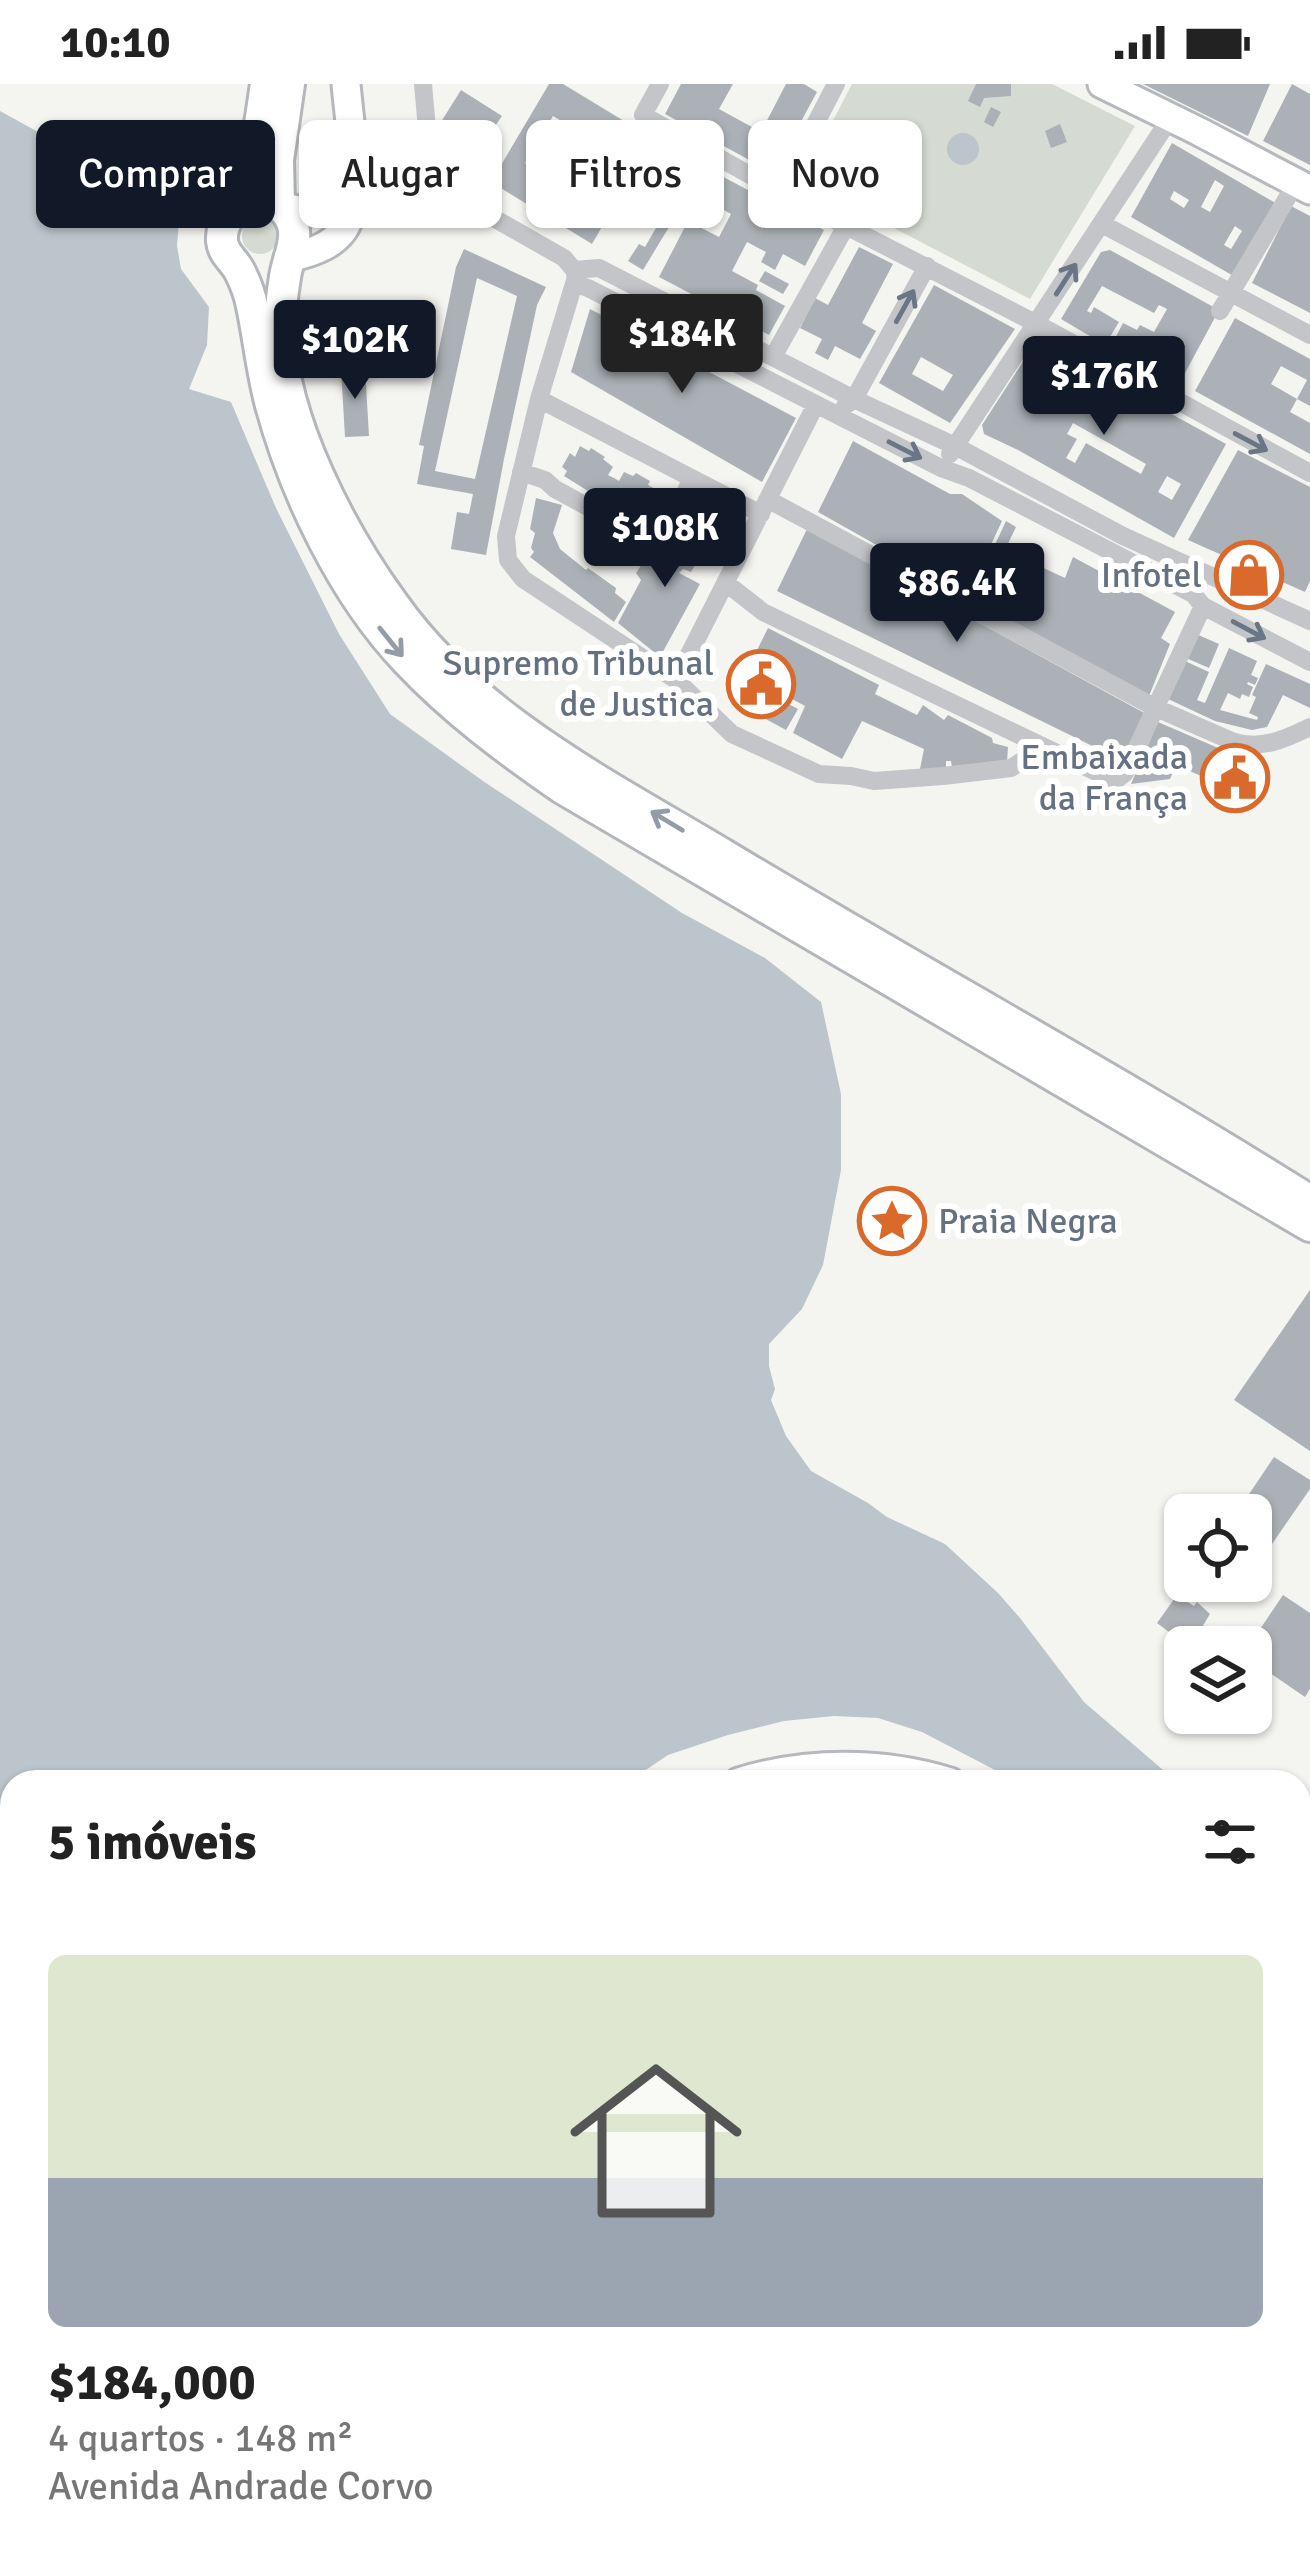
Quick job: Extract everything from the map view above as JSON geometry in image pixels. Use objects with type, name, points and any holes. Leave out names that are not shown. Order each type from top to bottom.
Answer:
[{"type":"main road","points":[[259,120],[266,84]]},
{"type":"main road","points":[[279,205],[278,160],[289,84]]},
{"type":"main road","points":[[275,203],[295,230],[280,338],[292,399],[311,456],[337,515],[374,577],[452,671],[555,754],[1310,1201]]},
{"type":"main road","points":[[223,228],[221,238],[229,259],[250,272],[265,273],[288,258]]},
{"type":"main road","points":[[238,266],[252,303],[270,403],[300,490],[374,621],[438,693],[562,788],[1310,1226]]},
{"type":"street","points":[[346,84],[348,120]]},
{"type":"street","points":[[423,84],[431,174],[449,202],[469,204],[564,258],[575,277],[589,288],[1173,583],[1203,606],[1310,662]]},
{"type":"street","points":[[660,84],[643,115],[748,174]]},
{"type":"street","points":[[817,120],[836,84]]},
{"type":"street","points":[[1102,84],[1303,187],[1225,302]]},
{"type":"street","points":[[940,468],[1171,117]]},
{"type":"street","points":[[279,205],[299,210]]},
{"type":"street","points":[[1102,224],[1225,302],[1310,335]]},
{"type":"street","points":[[288,258],[330,243],[342,228]]},
{"type":"street","points":[[773,357],[845,228]]},
{"type":"street","points":[[850,228],[1310,472]]},
{"type":"street","points":[[835,414],[854,399],[927,266]]},
{"type":"street","points":[[575,277],[599,268],[1154,551],[1310,621]]},
{"type":"street","points":[[575,277],[506,536],[508,560],[523,579],[676,680],[732,734],[819,774],[874,781],[943,776],[1011,768],[1042,748]]},
{"type":"street","points":[[539,399],[692,478],[765,507],[1154,707],[1245,746],[1282,740],[1310,727]]},
{"type":"street","points":[[676,680],[816,404]]},
{"type":"street","points":[[521,472],[544,480],[641,536],[661,530],[692,478]]},
{"type":"street","points":[[726,583],[764,613],[1115,782],[1129,766],[1203,606]]},
{"type":"street","points":[[804,1770],[898,1770]]},
{"type":"shaded area","points":[[852,84],[1052,84],[1135,126],[1030,299],[894,228],[922,228],[922,120],[833,120]]},
{"type":"shaded area","points":[[0,111],[36,131],[36,228],[178,228],[181,269],[209,307],[207,345],[189,389],[231,402],[276,508],[339,634],[390,714],[682,913],[765,958],[821,1002],[841,1094],[841,1170],[823,1265],[802,1309],[769,1344],[775,1389],[771,1400],[786,1436],[811,1471],[887,1517],[945,1544],[1020,1618],[1084,1702],[1163,1770],[995,1770],[922,1732],[878,1718],[834,1716],[784,1721],[728,1735],[668,1755],[646,1770],[0,1770]]},
{"type":"shaded area","points":[[963,133],[974,138],[979,149],[974,160],[963,165],[952,160],[947,149],[952,138]]},
{"type":"shaded area","points":[[245,228],[276,229],[276,243],[267,252],[253,252],[244,243]]},
{"type":"building","points":[[549,84],[563,84],[622,120],[560,120],[553,116],[528,120]]},
{"type":"building","points":[[681,84],[733,84],[719,109],[748,125],[748,159],[724,146],[724,120],[676,120],[665,114]]},
{"type":"building","points":[[786,84],[804,84],[817,92],[802,120],[767,120]]},
{"type":"building","points":[[976,84],[1011,84],[1011,96],[984,98],[980,107],[968,101]]},
{"type":"building","points":[[1143,84],[1270,84],[1248,136]]},
{"type":"building","points":[[1292,84],[1310,94],[1310,165],[1263,141]]},
{"type":"building","points":[[461,90],[502,116],[499,120],[442,120]]},
{"type":"building","points":[[991,107],[1001,112],[993,127],[984,122]]},
{"type":"building","points":[[526,123],[525,163],[526,203],[502,189],[502,163]]},
{"type":"building","points":[[1060,124],[1067,142],[1051,148],[1045,131]]},
{"type":"building","points":[[1172,143],[1279,205],[1237,278],[1131,217]],"holes":[[[1215,180],[1224,186],[1210,212],[1201,207]],[[1174,191],[1189,200],[1184,208],[1170,199]],[[1235,226],[1242,231],[1231,249],[1224,245]]]},
{"type":"building","points":[[724,177],[748,190],[748,228],[824,230],[805,266],[783,254],[775,270],[761,262],[766,252],[747,242],[732,271],[785,306],[769,335],[659,277],[684,228],[702,228],[719,237],[731,214],[724,210]]},
{"type":"building","points":[[1291,206],[1310,216],[1310,313],[1252,283]]},
{"type":"building","points":[[566,228],[601,228],[592,244]]},
{"type":"building","points":[[656,228],[668,228],[643,270],[628,261],[639,244],[645,247]]},
{"type":"building","points":[[859,247],[893,264],[862,323],[876,331],[860,359],[835,346],[828,360],[815,353],[822,339],[800,328],[815,298],[828,305]]},
{"type":"building","points":[[464,249],[546,287],[537,305],[486,555],[451,549],[457,512],[469,514],[473,494],[417,484],[424,446],[419,445],[456,267]],"holes":[[[477,278],[517,296],[475,479],[435,471]]]},
{"type":"building","points":[[1110,250],[1219,310],[1178,386],[1110,348],[1123,323],[1154,332],[1167,309],[1159,305],[1154,313],[1102,286],[1087,311],[1091,313],[1094,307],[1119,322],[1105,345],[1061,319],[1101,252]]},
{"type":"building","points":[[765,271],[789,284],[783,294],[759,281]]},
{"type":"building","points":[[934,285],[1015,329],[950,423],[879,383]],"holes":[[[921,357],[953,375],[943,391],[912,374]]]},
{"type":"building","points":[[590,309],[796,418],[762,482],[571,372]]},
{"type":"building","points":[[1235,318],[1310,359],[1310,406],[1297,399],[1290,412],[1310,423],[1310,454],[1195,391]],"holes":[[[1281,366],[1307,380],[1297,399],[1271,384]]]},
{"type":"building","points":[[1037,340],[1226,444],[1174,538],[984,434],[982,425]],"holes":[[[1073,423],[1146,464],[1141,474],[1086,443],[1075,463],[1066,458],[1077,439],[1067,434]],[[1167,476],[1181,484],[1172,500],[1158,492]]]},
{"type":"building","points":[[365,367],[369,436],[345,437],[341,369]]},
{"type":"building","points":[[853,441],[950,494],[962,494],[1002,521],[967,596],[818,512]]},
{"type":"building","points":[[580,446],[605,457],[613,467],[608,475],[619,481],[624,472],[650,481],[659,501],[650,518],[645,513],[635,516],[609,500],[611,495],[600,490],[596,496],[564,476],[567,471],[562,467]]},
{"type":"building","points":[[1238,450],[1310,487],[1310,581],[1305,592],[1188,540]]},
{"type":"building","points":[[536,498],[562,505],[553,533],[560,549],[616,588],[615,593],[626,602],[614,622],[530,557]]},
{"type":"building","points":[[691,519],[705,527],[703,533],[711,538],[691,572],[683,569],[679,573],[700,584],[660,657],[618,623],[641,580],[636,573],[648,555],[666,566],[670,560],[663,556],[682,522],[688,527]]},
{"type":"building","points":[[1006,521],[1016,527],[1005,550],[1065,578],[1073,557],[1175,612],[1161,638],[1170,644],[1149,696],[967,605]]},
{"type":"building","points":[[807,529],[1148,715],[1127,763],[777,591]]},
{"type":"building","points":[[768,628],[879,685],[875,694],[917,715],[923,705],[944,720],[948,715],[992,738],[993,743],[1008,747],[1007,762],[952,768],[951,761],[946,761],[946,770],[920,769],[924,749],[862,721],[842,759],[793,733],[805,706],[779,692],[775,697],[798,709],[786,730],[732,701]]},
{"type":"building","points":[[1196,634],[1219,644],[1209,668],[1186,658]]},
{"type":"building","points":[[1229,648],[1257,661],[1251,675],[1258,678],[1255,685],[1247,684],[1253,687],[1249,697],[1242,694],[1240,699],[1228,693],[1220,710],[1257,720],[1249,713],[1266,664],[1310,684],[1310,708],[1283,695],[1267,727],[1252,730],[1215,721],[1168,699],[1185,661],[1209,672],[1197,700],[1205,703]]},
{"type":"building","points":[[1158,722],[1253,763],[1240,793],[1176,765],[1170,779],[1131,784]]},
{"type":"building","points":[[1310,1290],[1310,1451],[1234,1400]]},
{"type":"building","points":[[1274,1457],[1310,1480],[1310,1489],[1272,1544],[1272,1494],[1249,1494]]},
{"type":"building","points":[[1283,1595],[1310,1613],[1310,1689],[1305,1697],[1272,1674],[1272,1626],[1262,1626]]},
{"type":"building","points":[[1172,1602],[1194,1606],[1197,1602],[1210,1614],[1203,1626],[1164,1628],[1157,1623]]},
{"type":"place","name":"Infotel","points":[[1249,575]]},
{"type":"place","name":"Supremo Tribunal de Justica","points":[[761,684]]},
{"type":"place","name":"Embaixada da França","points":[[1235,778]]},
{"type":"place","name":"Praia Negra","points":[[892,1221]]}]
